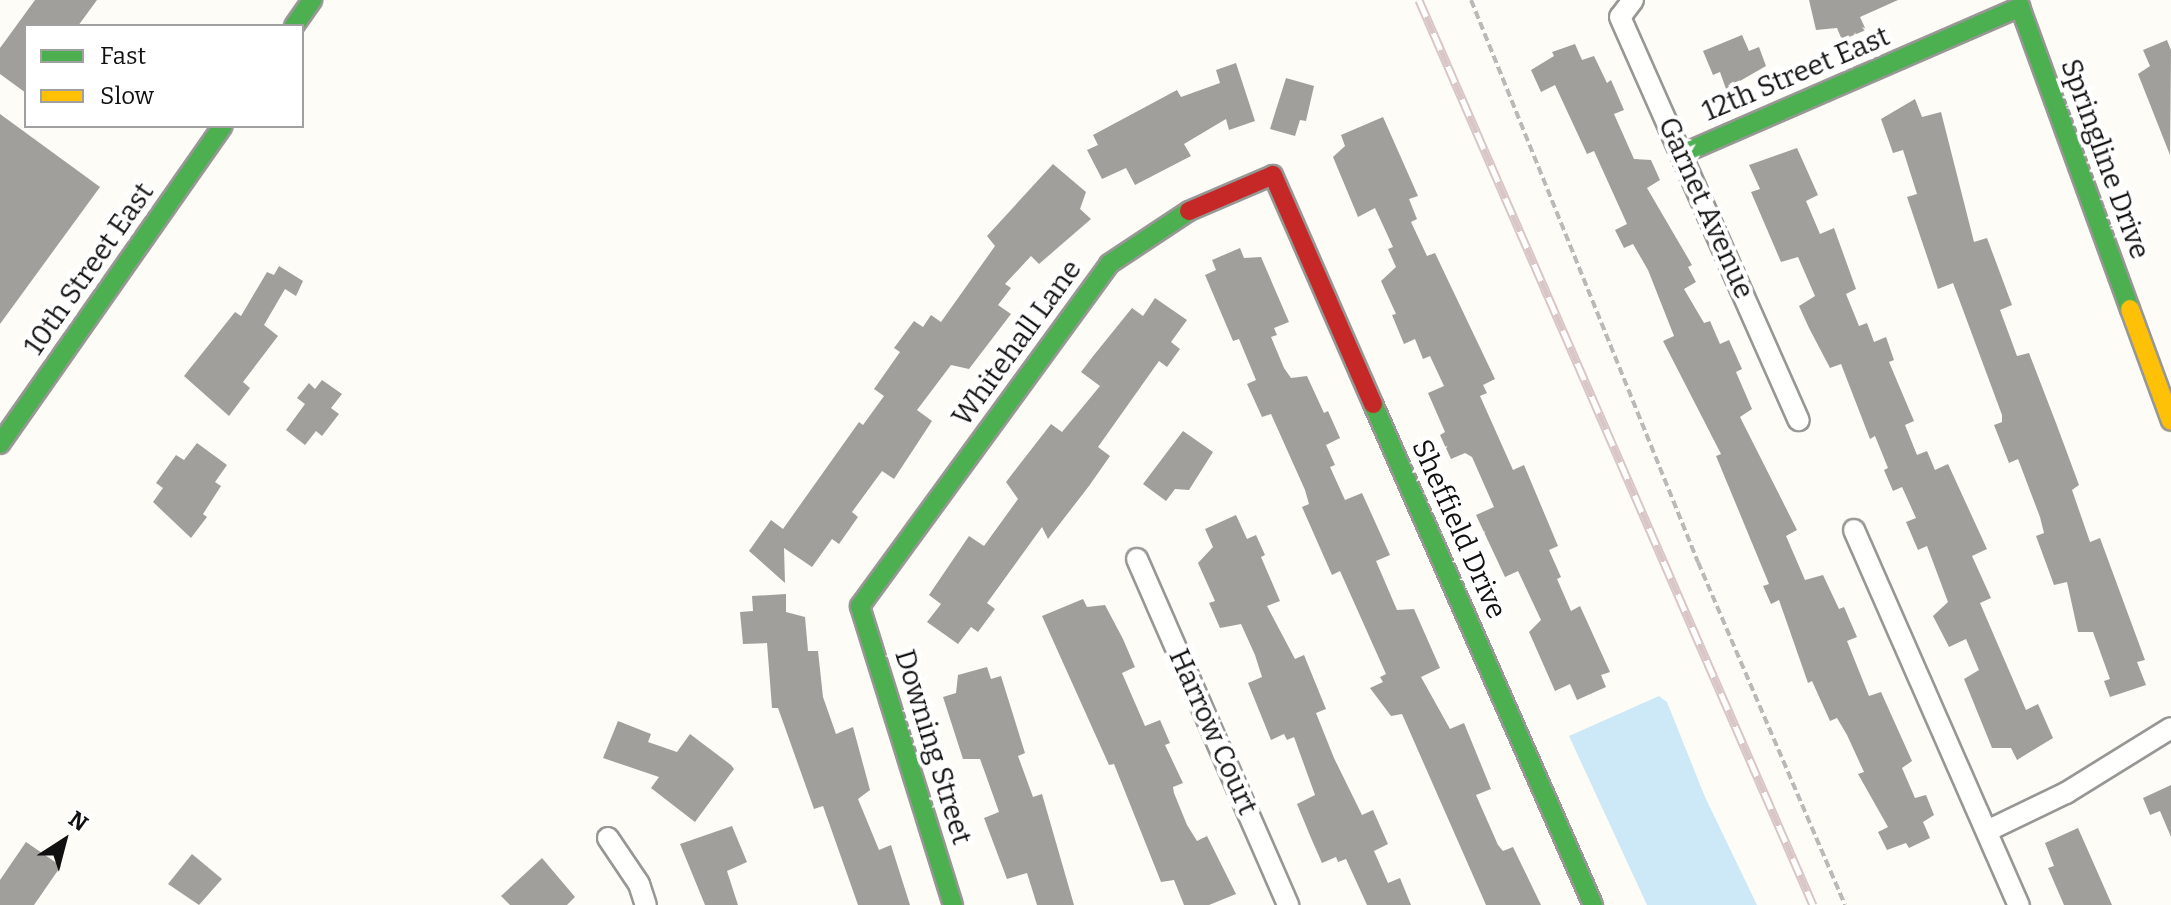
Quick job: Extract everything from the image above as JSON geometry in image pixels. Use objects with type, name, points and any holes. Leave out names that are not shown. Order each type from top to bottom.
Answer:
[{"type":"street","points":[[295,24],[312,0]]},
{"type":"street","name":"Garnet Avenue","points":[[1633,0],[1620,17],[1799,420]]},
{"type":"street","name":"12th Street East","points":[[1682,154],[2020,7]]},
{"type":"street","name":"Springline Drive","points":[[2020,7],[2171,421]]},
{"type":"street","name":"10th Street East","points":[[0,444],[222,128]]},
{"type":"street","name":"Whitehall Lane","points":[[860,606],[1109,264],[1189,211],[1273,175]]},
{"type":"street","name":"Sheffield Drive","points":[[1273,175],[1593,905]]},
{"type":"street","points":[[1854,530],[2019,905]]},
{"type":"street","name":"Harrow Court","points":[[1137,559],[1288,905]]},
{"type":"street","name":"Downing Street","points":[[860,606],[953,905]]},
{"type":"street","points":[[1987,831],[2066,793],[2171,728]]},
{"type":"street","points":[[608,838],[639,884],[646,905]]},
{"type":"path","points":[[1471,0],[1698,562],[1845,905]]},
{"type":"water","points":[[1659,696],[1667,702],[1705,797],[1757,905],[1647,905],[1569,736]]},
{"type":"building","points":[[35,0],[97,0],[79,24],[24,24],[24,92],[0,74],[0,48]]},
{"type":"building","points":[[1809,0],[1898,0],[1860,17],[1866,30],[1842,40],[1837,28],[1816,30]]},
{"type":"building","points":[[1742,35],[1749,51],[1759,47],[1766,66],[1726,89],[1720,72],[1713,75],[1703,51]]},
{"type":"building","points":[[2167,40],[2171,50],[2170,155],[2138,74],[2150,66],[2143,50]]},
{"type":"building","points":[[1575,44],[1582,60],[1594,56],[1607,83],[1611,80],[1624,110],[1614,114],[1634,159],[1651,160],[1660,180],[1647,188],[1692,265],[1688,267],[1696,282],[1684,289],[1704,323],[1710,321],[1720,344],[1729,340],[1742,369],[1736,372],[1752,409],[1740,417],[1797,530],[1786,536],[1805,580],[1823,575],[1839,609],[1844,607],[1857,637],[1847,641],[1869,696],[1881,692],[1912,761],[1902,768],[1915,798],[1926,795],[1934,815],[1923,822],[1930,838],[1909,848],[1906,843],[1887,850],[1878,832],[1888,827],[1858,774],[1864,772],[1847,735],[1837,718],[1830,721],[1812,681],[1808,683],[1779,600],[1771,604],[1763,586],[1769,584],[1716,456],[1721,454],[1663,341],[1674,336],[1648,270],[1633,244],[1624,248],[1615,230],[1627,224],[1594,151],[1587,154],[1555,85],[1541,92],[1531,70],[1554,56],[1552,52]]},
{"type":"building","points":[[1236,63],[1255,121],[1229,130],[1226,119],[1184,144],[1191,156],[1135,185],[1126,168],[1102,179],[1087,150],[1098,145],[1093,135],[1177,90],[1181,97],[1220,83],[1216,70]]},
{"type":"building","points":[[1286,78],[1314,86],[1306,121],[1300,120],[1295,136],[1270,129]]},
{"type":"building","points":[[1915,99],[1922,117],[1941,112],[1974,242],[1987,238],[2012,305],[2000,310],[2017,356],[2029,353],[2079,485],[2072,490],[2090,542],[2100,538],[2145,660],[2137,662],[2146,685],[2110,697],[2104,681],[2110,679],[2093,632],[2078,632],[2067,582],[2054,585],[2036,536],[2044,533],[2040,517],[2018,459],[2009,463],[1994,425],[2002,422],[2002,415],[1953,283],[1938,289],[1907,197],[1917,194],[1903,150],[1893,153],[1881,119]]},
{"type":"building","points":[[0,114],[100,187],[0,324]]},
{"type":"building","points":[[1383,117],[1418,196],[1409,199],[1417,219],[1411,222],[1427,256],[1435,253],[1495,379],[1483,385],[1487,393],[1480,396],[1513,470],[1524,465],[1558,546],[1549,550],[1561,577],[1557,579],[1571,611],[1580,606],[1610,672],[1601,675],[1606,687],[1577,700],[1570,684],[1555,691],[1529,632],[1541,620],[1518,571],[1505,577],[1476,515],[1494,507],[1472,457],[1465,453],[1451,459],[1440,435],[1445,432],[1428,393],[1444,386],[1430,356],[1423,359],[1415,339],[1404,344],[1392,315],[1396,314],[1381,281],[1396,267],[1388,249],[1393,247],[1375,208],[1358,217],[1333,157],[1345,146],[1341,135]]},
{"type":"building","points":[[1797,148],[1818,195],[1806,201],[1820,234],[1834,228],[1856,289],[1846,294],[1859,326],[1867,323],[1874,342],[1886,337],[1894,360],[1889,362],[1914,421],[1905,425],[1917,455],[1927,451],[1935,470],[1948,464],[1987,549],[1972,556],[1991,598],[1980,603],[2026,710],[2038,704],[2053,738],[2017,760],[2011,748],[1992,748],[1964,679],[1979,670],[1966,639],[1949,647],[1933,616],[1948,602],[1927,546],[1918,550],[1906,522],[1916,518],[1902,487],[1893,491],[1884,470],[1888,468],[1875,436],[1870,439],[1841,364],[1830,368],[1799,306],[1815,296],[1798,257],[1781,262],[1751,192],[1760,189],[1749,165]]},
{"type":"building","points":[[1053,164],[1086,192],[1080,209],[1091,219],[1039,264],[1031,256],[1005,284],[1011,288],[998,305],[1011,314],[969,369],[951,365],[917,410],[932,421],[894,479],[882,471],[852,512],[858,517],[839,544],[832,539],[812,567],[784,548],[785,583],[749,551],[771,520],[783,529],[859,422],[863,425],[884,396],[874,389],[900,352],[894,348],[914,321],[923,327],[931,315],[941,322],[995,246],[987,236]]},
{"type":"building","points":[[1240,248],[1244,258],[1261,257],[1289,322],[1274,328],[1277,335],[1271,337],[1284,368],[1291,378],[1307,376],[1324,413],[1328,411],[1340,438],[1326,445],[1335,465],[1330,467],[1345,500],[1362,493],[1390,555],[1376,561],[1397,610],[1414,609],[1440,668],[1421,677],[1450,729],[1464,723],[1491,789],[1476,795],[1498,845],[1503,851],[1513,847],[1541,905],[1486,905],[1402,714],[1391,716],[1370,688],[1383,682],[1380,677],[1386,674],[1340,571],[1332,575],[1302,507],[1309,504],[1305,490],[1271,414],[1262,417],[1247,384],[1256,380],[1239,339],[1233,341],[1205,275],[1216,270],[1212,260]]},
{"type":"building","points":[[279,266],[303,281],[296,296],[285,289],[264,325],[278,336],[243,382],[250,388],[229,416],[184,376],[235,312],[241,316],[267,272],[274,275]]},
{"type":"building","points":[[1155,298],[1187,320],[1171,342],[1180,349],[1167,367],[1159,361],[1098,447],[1110,456],[1089,486],[1048,539],[1042,527],[987,603],[995,609],[978,632],[971,627],[958,644],[927,622],[941,604],[929,595],[969,536],[984,546],[1018,499],[1006,482],[1051,424],[1062,432],[1100,386],[1081,372],[1132,308],[1143,316]]},
{"type":"building","points":[[322,380],[342,394],[331,408],[339,414],[322,436],[316,431],[305,445],[286,430],[305,404],[297,398],[309,383],[315,389]]},
{"type":"building","points":[[1183,431],[1213,452],[1189,490],[1175,489],[1166,501],[1143,484]]},
{"type":"building","points":[[197,443],[227,465],[215,482],[221,486],[203,514],[207,517],[191,538],[153,502],[163,488],[156,483],[176,455],[184,460]]},
{"type":"building","points":[[1236,515],[1247,539],[1256,535],[1265,555],[1261,557],[1280,601],[1267,606],[1295,659],[1304,655],[1326,709],[1316,713],[1334,758],[1362,815],[1373,810],[1388,844],[1374,851],[1388,883],[1400,878],[1411,905],[1367,905],[1346,859],[1338,862],[1336,857],[1322,863],[1297,804],[1315,795],[1294,737],[1287,740],[1284,734],[1271,740],[1248,683],[1262,677],[1255,655],[1241,624],[1220,628],[1209,603],[1215,601],[1198,563],[1213,547],[1205,529]]},
{"type":"building","points":[[786,594],[786,612],[805,617],[808,651],[818,651],[823,697],[836,734],[853,727],[870,790],[858,799],[879,850],[891,845],[910,905],[858,905],[823,806],[814,809],[778,708],[772,708],[767,643],[743,644],[740,612],[753,611],[752,596]]},
{"type":"building","points":[[1083,599],[1087,607],[1105,605],[1123,639],[1135,667],[1122,673],[1145,726],[1160,720],[1170,743],[1165,745],[1183,783],[1173,787],[1174,793],[1187,825],[1197,841],[1207,836],[1236,894],[1209,905],[1184,905],[1174,880],[1161,882],[1114,764],[1109,765],[1042,616]]},
{"type":"building","points":[[987,667],[991,679],[1001,676],[1025,753],[1018,756],[1033,797],[1042,794],[1074,905],[1037,905],[1027,873],[1007,879],[984,818],[999,812],[980,759],[963,759],[943,697],[956,693],[958,675]]},
{"type":"building","points":[[618,721],[651,734],[648,742],[677,752],[690,734],[731,765],[734,769],[695,822],[651,788],[659,777],[603,758]]},
{"type":"building","points":[[2171,785],[2171,837],[2160,811],[2150,815],[2143,798]]},
{"type":"building","points":[[732,826],[747,862],[727,871],[738,905],[705,905],[680,844]]},
{"type":"building","points":[[2078,828],[2112,905],[2064,905],[2048,868],[2054,866],[2045,843]]},
{"type":"building","points":[[26,842],[61,866],[34,905],[0,905],[0,880]]},
{"type":"building","points":[[192,854],[222,879],[199,905],[168,884]]},
{"type":"building","points":[[542,858],[575,897],[567,905],[510,905],[501,896]]},
{"type":"railway","points":[[1419,0],[1813,905]]},
{"type":"traffic: fast","points":[[295,24],[312,0]]},
{"type":"traffic: fast","points":[[1682,154],[2020,7],[2130,309]]},
{"type":"traffic: fast","points":[[0,444],[222,128]]},
{"type":"traffic: fast","points":[[953,905],[860,606],[1109,264],[1189,211]]},
{"type":"traffic: fast","points":[[1373,404],[1593,905]]},
{"type":"traffic: slow","points":[[2130,309],[2171,421]]},
{"type":"traffic: jam","points":[[1189,211],[1273,175],[1373,404]]}]
